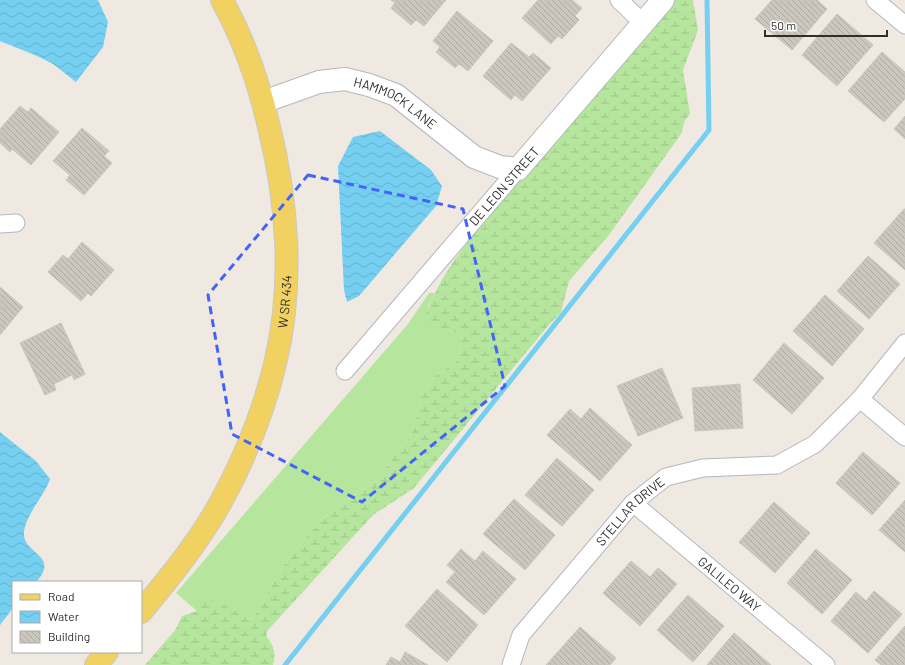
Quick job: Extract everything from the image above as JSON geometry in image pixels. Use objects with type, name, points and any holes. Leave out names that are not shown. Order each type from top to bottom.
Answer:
[{"type":"main road","name":"W SR 434","points":[[142,611],[188,554],[210,521],[232,482],[252,438],[266,399],[276,363],[282,323],[286,281],[286,230],[282,187],[263,102],[248,55],[222,0]]},
{"type":"main road","points":[[96,665],[106,653]]},
{"type":"street","points":[[619,0],[643,23]]},
{"type":"street","points":[[875,0],[905,25]]},
{"type":"street","name":"DE LEON STREET","points":[[345,371],[643,23],[658,2]]},
{"type":"street","name":"HAMMOCK LANE","points":[[263,102],[319,82],[345,79],[369,85],[396,95],[474,157],[500,168],[518,169]]},
{"type":"street","name":"STELLAR DRIVE","points":[[511,665],[520,635],[633,502],[666,478],[703,468],[777,465],[815,444],[860,398],[905,343]]},
{"type":"street","points":[[860,398],[905,438]]},
{"type":"street","name":"GALILEO WAY","points":[[633,502],[826,665]]},
{"type":"highlighted area","points":[[308,175],[463,209],[505,386],[362,502],[232,434],[208,295]]},
{"type":"green space","points":[[674,0],[693,0],[698,30],[683,70],[690,114],[685,120],[681,134],[609,235],[569,281],[561,312],[414,488],[373,515],[268,630],[267,636],[274,652],[273,665],[145,665],[176,629],[182,616],[197,611],[201,600],[217,601],[251,620],[261,606],[276,577],[295,550],[322,519],[349,497],[373,483],[410,436],[415,423],[422,393],[438,373],[455,364],[461,347],[462,334],[424,321],[431,302],[452,264],[493,211],[521,179],[524,179],[526,173]]},
{"type":"green space","points":[[429,293],[435,293],[428,306],[444,329],[462,334],[461,347],[455,364],[438,373],[422,393],[415,423],[410,436],[373,483],[349,497],[322,519],[295,550],[276,577],[261,606],[251,620],[238,613],[197,611],[176,593],[408,324]]},
{"type":"water","points":[[0,0],[98,0],[108,22],[103,47],[76,82],[53,64],[0,41]]},
{"type":"water","points":[[380,131],[431,170],[442,186],[436,206],[359,296],[347,302],[344,290],[338,166],[353,137]]},
{"type":"water","points":[[0,432],[36,461],[50,479],[30,514],[24,535],[30,547],[43,561],[44,566],[42,573],[37,581],[12,581],[12,609],[0,625]]},
{"type":"building","points":[[391,0],[446,0],[424,26],[416,20],[411,25],[391,8],[395,3]]},
{"type":"building","points":[[538,0],[572,0],[582,8],[575,16],[579,20],[562,39],[558,36],[551,44],[522,18]]},
{"type":"building","points":[[772,0],[817,0],[827,9],[792,50],[755,19]]},
{"type":"building","points":[[457,11],[493,41],[468,71],[459,64],[455,68],[436,52],[440,47],[433,41]]},
{"type":"building","points":[[837,14],[873,45],[837,86],[802,55]]},
{"type":"building","points":[[511,43],[529,57],[533,53],[551,68],[522,101],[515,95],[511,100],[483,76]]},
{"type":"building","points":[[882,52],[905,72],[905,99],[884,122],[848,91]]},
{"type":"building","points":[[20,106],[28,112],[31,108],[59,132],[31,165],[12,149],[10,152],[0,143],[0,129]]},
{"type":"building","points":[[905,116],[905,139],[894,129]]},
{"type":"building","points":[[82,128],[109,151],[104,156],[112,163],[84,195],[66,180],[70,175],[53,161]]},
{"type":"building","points":[[905,209],[905,270],[874,243]]},
{"type":"building","points":[[82,242],[114,270],[91,296],[88,293],[81,301],[48,272],[63,255],[68,259]]},
{"type":"building","points":[[868,256],[900,284],[869,319],[837,291]]},
{"type":"building","points":[[0,287],[23,307],[0,335]]},
{"type":"building","points":[[825,295],[864,329],[832,366],[793,331]]},
{"type":"building","points":[[61,323],[85,374],[74,380],[72,375],[54,384],[56,390],[45,395],[20,343]]},
{"type":"building","points":[[784,343],[824,378],[792,414],[753,380]]},
{"type":"building","points":[[662,368],[683,418],[638,436],[617,386]]},
{"type":"building","points":[[740,384],[743,428],[695,431],[692,388]]},
{"type":"building","points":[[590,408],[632,445],[600,481],[547,435],[570,409],[581,419]]},
{"type":"building","points":[[863,452],[900,483],[872,515],[836,483]]},
{"type":"building","points":[[557,458],[594,490],[562,526],[525,495]]},
{"type":"building","points":[[514,499],[555,535],[525,570],[483,534]]},
{"type":"building","points":[[905,500],[905,552],[879,530]]},
{"type":"building","points":[[774,502],[810,533],[775,573],[739,542]]},
{"type":"building","points":[[461,549],[475,561],[483,551],[516,579],[484,615],[446,582],[455,572],[447,565]]},
{"type":"building","points":[[816,549],[852,580],[822,614],[787,583]]},
{"type":"building","points":[[631,561],[650,577],[658,568],[677,584],[640,626],[603,593]]},
{"type":"building","points":[[437,589],[478,625],[447,662],[405,626]]},
{"type":"building","points":[[874,591],[902,614],[868,653],[831,621],[856,592],[866,601]]},
{"type":"building","points":[[688,595],[724,626],[693,662],[657,630]]},
{"type":"building","points":[[905,626],[905,665],[881,665],[875,660]]},
{"type":"building","points":[[580,627],[616,658],[610,665],[546,665]]},
{"type":"building","points":[[734,633],[771,665],[707,665]]},
{"type":"building","points":[[405,652],[428,665],[386,665],[391,657],[400,662]]},
{"type":"waterway","points":[[285,665],[709,130],[707,0]]}]
